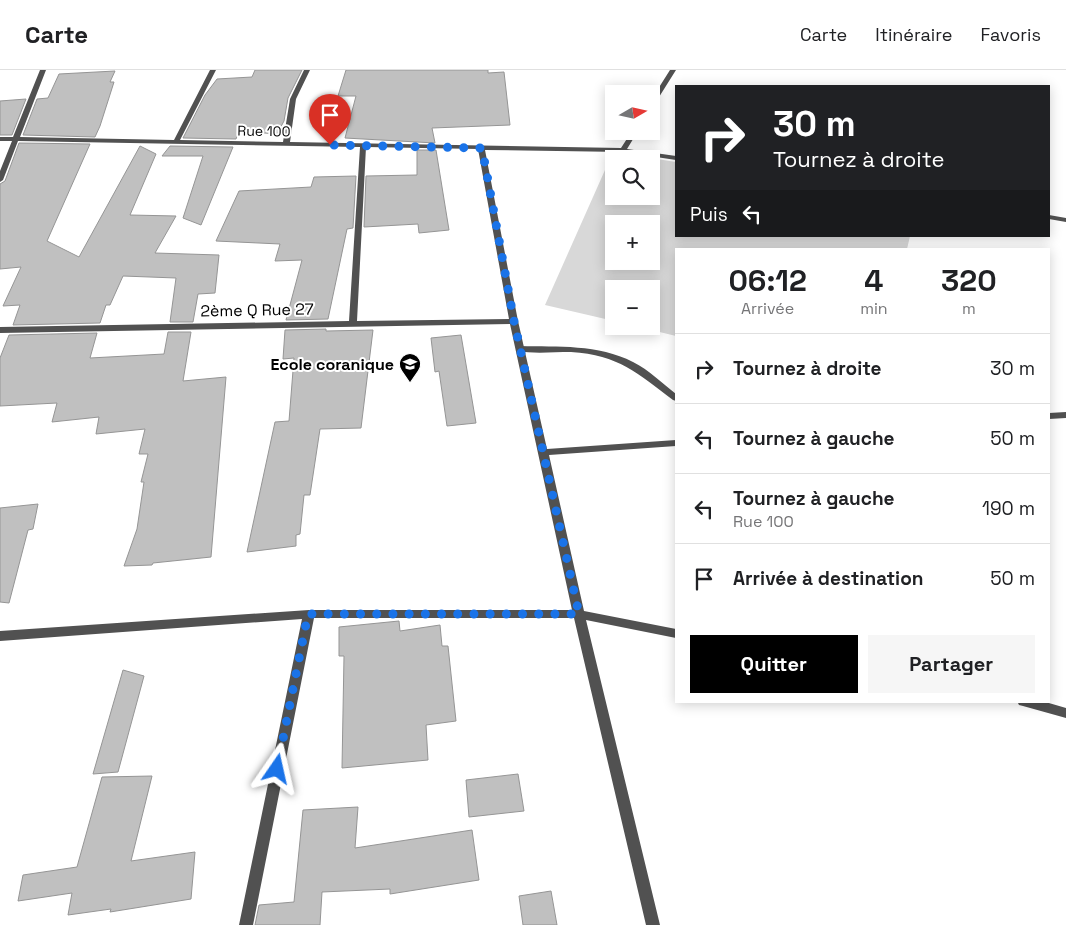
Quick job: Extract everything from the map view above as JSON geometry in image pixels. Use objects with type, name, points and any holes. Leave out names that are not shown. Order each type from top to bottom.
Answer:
[{"type":"street","points":[[0,180],[43,70]]},
{"type":"street","points":[[176,142],[213,70]]},
{"type":"street","points":[[286,144],[293,99],[307,70]]},
{"type":"street","points":[[660,91],[674,70]]},
{"type":"street","name":"Rue 100","points":[[0,139],[623,150]]},
{"type":"street","points":[[623,150],[629,140]]},
{"type":"street","points":[[354,324],[363,145]]},
{"type":"street","points":[[482,148],[520,349],[579,614],[653,925]]},
{"type":"street","name":"Rue 100","points":[[660,156],[675,158]]},
{"type":"street","points":[[1050,217],[1066,220]]},
{"type":"street","name":"2ème Q Rue 27","points":[[0,330],[514,321]]},
{"type":"street","points":[[520,349],[589,351],[614,356],[631,364],[675,397]]},
{"type":"street","points":[[1050,416],[1066,415]]},
{"type":"street","points":[[544,452],[675,443]]},
{"type":"street","points":[[246,925],[308,614]]},
{"type":"street","points":[[0,636],[308,614],[579,614],[675,633]]},
{"type":"street","points":[[1030,703],[1066,713]]},
{"type":"shaded area","points":[[660,159],[675,162],[675,237],[910,237],[907,248],[675,248],[675,336],[660,332],[660,280],[605,280],[605,319],[545,305],[605,170],[605,205],[660,205]]},
{"type":"building","points":[[255,70],[302,70],[288,98],[284,121],[277,134],[239,131],[236,139],[183,138],[205,95],[217,79],[252,77]]},
{"type":"building","points":[[346,70],[488,70],[488,73],[504,72],[510,125],[432,128],[435,143],[345,138],[356,96],[338,96]]},
{"type":"building","points":[[115,71],[110,82],[114,82],[95,137],[23,135],[37,99],[48,98],[59,74]]},
{"type":"building","points":[[26,99],[12,135],[0,135],[0,101]]},
{"type":"building","points":[[19,143],[90,144],[47,241],[79,257],[140,146],[156,154],[130,215],[176,216],[155,253],[219,255],[215,293],[198,294],[193,322],[170,322],[176,278],[123,276],[110,305],[106,305],[100,323],[13,325],[20,305],[3,306],[21,267],[0,269],[0,184],[5,181]]},
{"type":"building","points":[[170,146],[233,147],[201,225],[183,218],[203,156],[162,156]]},
{"type":"building","points":[[417,150],[436,150],[449,230],[419,233],[418,224],[364,227],[366,176],[417,175]]},
{"type":"building","points":[[356,176],[353,228],[347,229],[328,319],[286,320],[302,260],[275,261],[280,244],[216,241],[239,191],[311,187],[314,177]]},
{"type":"building","points":[[326,329],[326,331],[373,330],[361,428],[320,429],[310,495],[304,495],[300,534],[296,535],[296,546],[247,552],[275,422],[289,421],[294,358],[283,359],[285,330]]},
{"type":"building","points":[[168,332],[191,332],[183,381],[226,377],[211,557],[153,563],[152,565],[124,566],[137,529],[144,482],[141,482],[148,454],[139,454],[145,429],[96,434],[99,417],[52,422],[57,403],[0,406],[0,358],[9,335],[97,333],[90,358],[164,354]]},
{"type":"building","points":[[461,335],[476,423],[447,426],[439,371],[435,372],[431,338]]},
{"type":"building","points":[[38,504],[33,529],[28,530],[9,603],[0,602],[0,508]]},
{"type":"building","points":[[399,621],[400,631],[440,625],[442,646],[448,646],[456,721],[426,725],[428,760],[342,768],[344,656],[339,656],[339,627]]},
{"type":"building","points":[[123,670],[144,676],[118,772],[93,774]]},
{"type":"building","points":[[518,774],[524,811],[469,817],[466,780]]},
{"type":"building","points":[[152,776],[131,861],[195,852],[191,899],[110,912],[111,909],[68,915],[72,893],[18,901],[23,875],[77,867],[102,777]]},
{"type":"building","points":[[358,807],[355,848],[472,830],[479,880],[390,894],[390,889],[322,892],[320,925],[255,925],[259,905],[294,902],[303,810]]},
{"type":"building","points":[[551,891],[557,925],[523,925],[519,896]]},
{"type":"place","name":"Ecole coranique","points":[[410,383]]},
{"type":"route","points":[[277,769],[308,614],[579,614],[514,321],[482,148],[330,145]]}]
